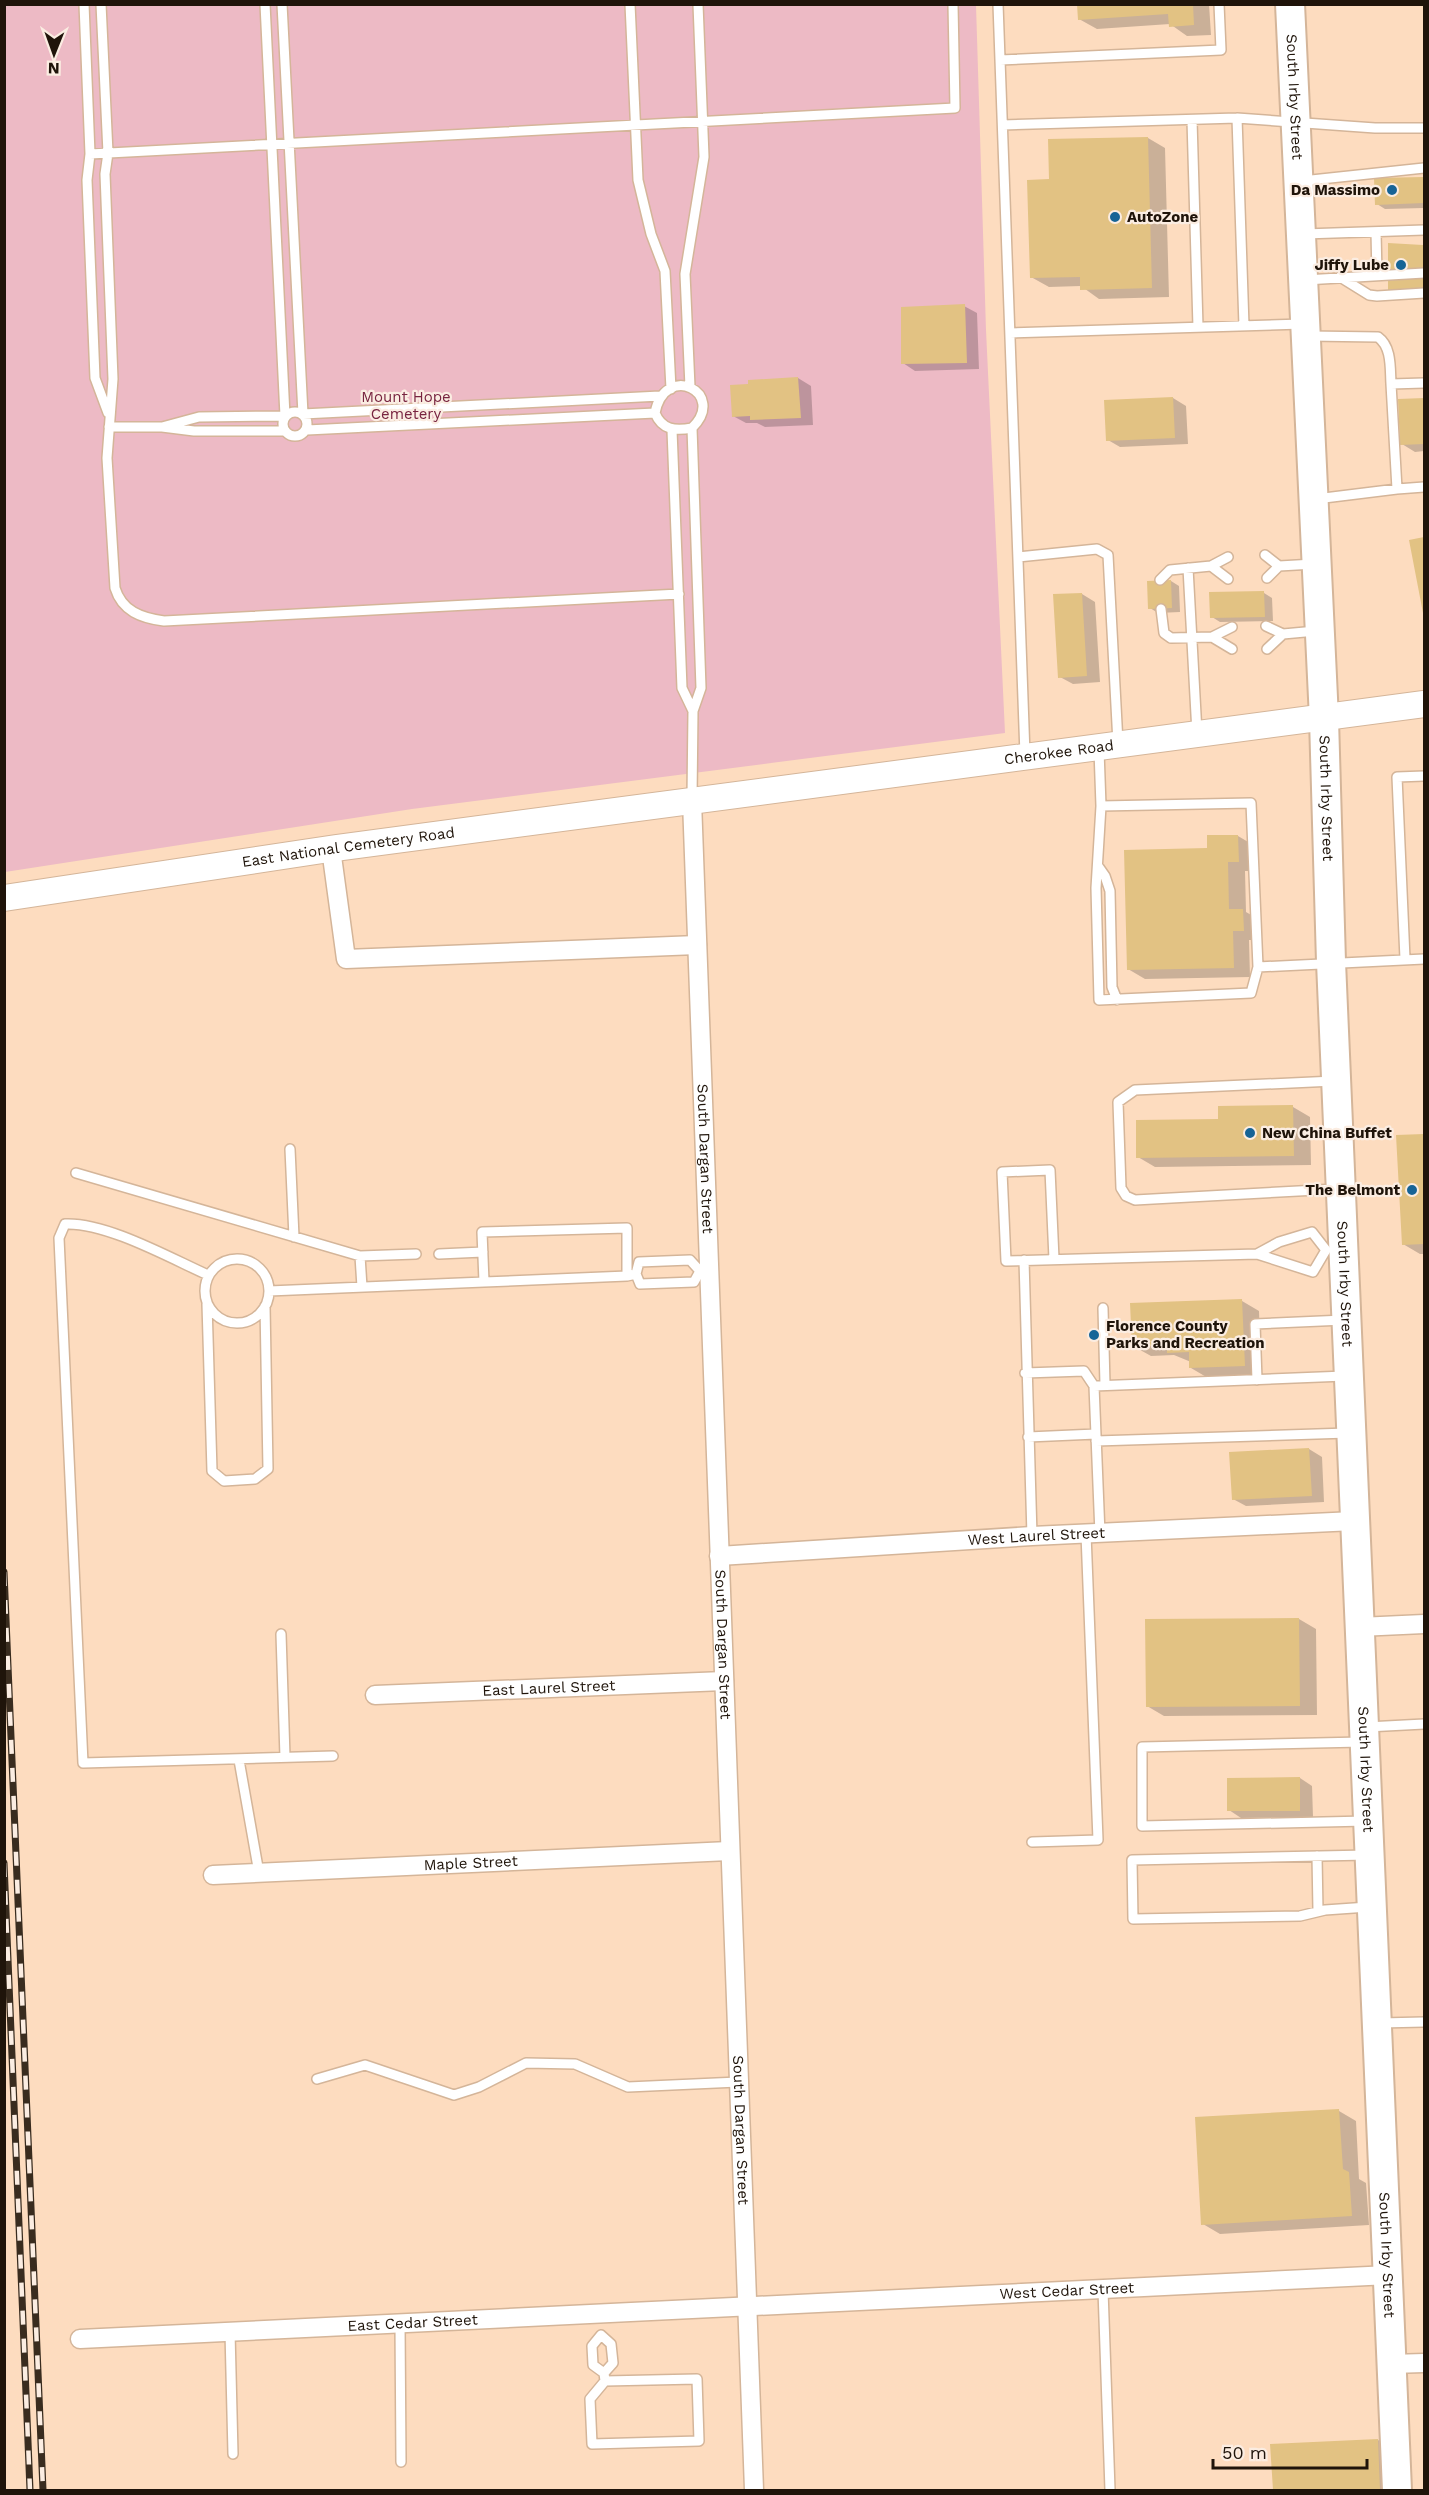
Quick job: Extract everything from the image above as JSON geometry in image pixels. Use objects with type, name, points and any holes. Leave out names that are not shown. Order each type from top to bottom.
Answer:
[{"type":"main road","name":"South Irby Street","points":[[1290,4],[1324,719],[1331,962],[1341,1188],[1334,1250],[1346,1320],[1397,2490]]},
{"type":"street","name":"Cherokee Road","points":[[692,801],[1025,759],[1425,704]]},
{"type":"street","name":"East National Cemetery Road","points":[[4,898],[331,849],[692,801]]},
{"type":"street","name":"South Dargan Street","points":[[692,801],[704,1271],[719,1556],[754,2490]]},
{"type":"street","points":[[331,849],[346,959],[697,945]]},
{"type":"street","name":"West Laurel Street","points":[[719,1556],[1032,1536],[1354,1521]]},
{"type":"street","points":[[1359,1627],[1425,1624]]},
{"type":"street","name":"East Laurel Street","points":[[375,1695],[724,1681]]},
{"type":"street","name":"Maple Street","points":[[213,1875],[729,1851]]},
{"type":"street","name":"West Cedar Street","points":[[746,2306],[1389,2275]]},
{"type":"street","name":"East Cedar Street","points":[[80,2339],[746,2306]]},
{"type":"street","points":[[1392,2364],[1425,2363]]},
{"type":"lane","points":[[84,4],[90,154],[87,180],[95,378],[109,422]]},
{"type":"lane","points":[[101,4],[108,153],[105,174],[113,380],[107,458],[115,588],[122,604],[132,612],[148,619],[164,621],[679,594]]},
{"type":"lane","points":[[265,4],[285,431]]},
{"type":"lane","points":[[282,4],[303,414],[308,420],[306,430]]},
{"type":"lane","points":[[630,4],[638,180],[641,197],[665,271],[670,388]]},
{"type":"lane","points":[[690,387],[685,274],[700,192],[705,122],[698,4]]},
{"type":"lane","points":[[90,154],[955,108],[953,4]]},
{"type":"lane","points":[[998,4],[1025,759]]},
{"type":"lane","points":[[1000,60],[1221,50],[1219,4]]},
{"type":"lane","points":[[1003,125],[1237,118],[1374,128],[1425,128]]},
{"type":"lane","points":[[1237,118],[1244,326]]},
{"type":"lane","points":[[1192,120],[1198,327]]},
{"type":"lane","points":[[1298,181],[1425,168]]},
{"type":"lane","points":[[1301,235],[1425,230]]},
{"type":"lane","points":[[1376,232],[1377,275]]},
{"type":"lane","points":[[1303,280],[1425,273]]},
{"type":"lane","points":[[1340,277],[1377,297],[1425,293]]},
{"type":"lane","points":[[1010,333],[1244,326],[1378,337],[1385,342],[1388,351],[1397,489]]},
{"type":"lane","points":[[1391,384],[1425,383]]},
{"type":"lane","points":[[654,413],[660,396],[670,388],[682,385],[700,394],[703,410],[692,428],[701,688],[693,711],[692,801]]},
{"type":"lane","points":[[162,427],[199,417],[285,416],[294,411],[303,414],[660,396]]},
{"type":"lane","points":[[109,422],[194,431],[285,431],[292,435],[306,430],[654,413]]},
{"type":"lane","points":[[654,413],[664,427],[672,430],[692,428]]},
{"type":"lane","points":[[672,430],[682,688],[693,711]]},
{"type":"lane","points":[[1313,500],[1425,487]]},
{"type":"lane","points":[[1018,557],[1097,549],[1108,555],[1108,746],[1101,806],[1098,866],[1099,1000],[1251,993],[1258,967],[1251,803],[1101,806]]},
{"type":"lane","points":[[1265,555],[1279,566],[1316,564]]},
{"type":"lane","points":[[1161,580],[1170,570],[1211,566],[1228,557]]},
{"type":"lane","points":[[1211,566],[1228,579]]},
{"type":"lane","points":[[1267,578],[1279,566]]},
{"type":"lane","points":[[1188,568],[1197,735]]},
{"type":"lane","points":[[1161,609],[1164,633],[1171,638],[1212,638],[1232,627]]},
{"type":"lane","points":[[1266,626],[1283,634],[1319,631]]},
{"type":"lane","points":[[1267,649],[1283,634]]},
{"type":"lane","points":[[1212,638],[1232,649]]},
{"type":"lane","points":[[1406,959],[1397,777],[1425,776]]},
{"type":"lane","points":[[1098,866],[1105,876],[1110,891],[1112,987],[1117,1000]]},
{"type":"lane","points":[[1258,967],[1425,959]]},
{"type":"lane","points":[[1336,1081],[1135,1090],[1126,1094],[1118,1102],[1121,1188],[1126,1196],[1136,1200],[1341,1188]]},
{"type":"lane","points":[[290,1149],[294,1236]]},
{"type":"lane","points":[[1054,1259],[1050,1170],[1002,1172],[1006,1261],[1257,1254],[1313,1272],[1334,1250],[1312,1232],[1280,1242],[1257,1254]]},
{"type":"lane","points":[[76,1173],[360,1256],[416,1254]]},
{"type":"lane","points":[[208,1275],[133,1241],[80,1223],[65,1224],[59,1238],[82,1763],[333,1756]]},
{"type":"lane","points":[[484,1282],[482,1232],[627,1228],[631,1275],[640,1284],[694,1282],[704,1271],[690,1260],[639,1262],[631,1275]]},
{"type":"lane","points":[[439,1254],[483,1252]]},
{"type":"lane","points":[[360,1256],[362,1287]]},
{"type":"lane","points":[[245,1260],[262,1271],[269,1291],[265,1306],[268,1469],[255,1479],[224,1481],[212,1471],[207,1304],[204,1294],[208,1275],[224,1261],[245,1260]]},
{"type":"lane","points":[[1024,1260],[1025,1373],[1032,1536]]},
{"type":"lane","points":[[269,1291],[631,1275]]},
{"type":"lane","points":[[207,1304],[221,1319],[241,1323],[259,1314],[265,1306]]},
{"type":"lane","points":[[1103,1308],[1105,1386]]},
{"type":"lane","points":[[1257,1380],[1255,1324],[1346,1320]]},
{"type":"lane","points":[[1025,1373],[1084,1371],[1094,1386],[1096,1438],[1093,1534],[1098,1840],[1032,1842]]},
{"type":"lane","points":[[1094,1386],[1348,1376]]},
{"type":"lane","points":[[1028,1437],[1096,1438],[1351,1433]]},
{"type":"lane","points":[[281,1634],[285,1757]]},
{"type":"lane","points":[[1369,1821],[1142,1826],[1142,1747],[1365,1735],[1425,1724]]},
{"type":"lane","points":[[239,1760],[259,1873]]},
{"type":"lane","points":[[1370,1855],[1132,1860],[1133,1919],[1300,1916],[1318,1911],[1372,1907]]},
{"type":"lane","points":[[1317,1857],[1318,1911]]},
{"type":"lane","points":[[1378,2023],[1425,2022]]},
{"type":"lane","points":[[317,2079],[365,2065],[454,2095],[479,2088],[526,2063],[575,2064],[628,2087],[738,2082]]},
{"type":"lane","points":[[1102,2290],[1110,2490]]},
{"type":"lane","points":[[599,2314],[601,2335],[611,2344],[613,2363],[605,2377],[590,2399],[592,2444],[699,2441],[697,2379],[605,2377],[593,2365],[592,2346],[601,2335]]},
{"type":"lane","points":[[400,2324],[401,2462]]},
{"type":"lane","points":[[230,2332],[233,2454]]},
{"type":"green space","name":"Mount Hope Cemetery","points":[[5,5],[976,5],[986,330],[1005,733],[412,809],[5,872]]},
{"type":"building","points":[[1077,4],[1193,4],[1194,25],[1169,27],[1168,14],[1078,20]]},
{"type":"building","points":[[1148,137],[1152,288],[1080,290],[1080,277],[1030,278],[1027,180],[1049,179],[1048,139]]},
{"type":"building","points":[[1424,177],[1424,203],[1375,205],[1374,178]]},
{"type":"building","points":[[1388,243],[1423,245],[1424,288],[1388,290]]},
{"type":"building","points":[[965,304],[967,363],[901,364],[901,307]]},
{"type":"building","points":[[798,377],[801,418],[750,420],[750,416],[732,417],[730,385],[748,384],[748,380]]},
{"type":"building","points":[[1173,397],[1175,438],[1106,441],[1104,400]]},
{"type":"building","points":[[1424,398],[1424,444],[1400,445],[1398,399]]},
{"type":"building","points":[[1424,537],[1424,613],[1423,613],[1409,540]]},
{"type":"building","points":[[1171,580],[1172,608],[1148,609],[1147,581]]},
{"type":"building","points":[[1264,591],[1265,617],[1210,618],[1209,592]]},
{"type":"building","points":[[1082,593],[1087,676],[1058,678],[1053,594]]},
{"type":"building","points":[[1207,835],[1238,835],[1239,862],[1228,862],[1229,909],[1243,909],[1244,931],[1233,931],[1234,968],[1127,970],[1124,850],[1207,848]]},
{"type":"building","points":[[1293,1105],[1294,1156],[1136,1158],[1136,1120],[1218,1119],[1218,1106]]},
{"type":"building","name":"The Belmont","points":[[1424,1134],[1424,1244],[1402,1245],[1396,1135]]},
{"type":"building","points":[[1242,1299],[1245,1366],[1189,1368],[1189,1352],[1167,1353],[1167,1345],[1132,1347],[1130,1303]]},
{"type":"building","points":[[1309,1448],[1312,1496],[1232,1500],[1229,1452]]},
{"type":"building","points":[[1299,1618],[1300,1706],[1146,1707],[1145,1619]]},
{"type":"building","points":[[1300,1777],[1300,1811],[1227,1811],[1227,1778]]},
{"type":"building","points":[[1339,2109],[1343,2169],[1349,2172],[1352,2216],[1201,2225],[1195,2117]]},
{"type":"building","points":[[1378,2439],[1380,2490],[1273,2490],[1270,2444]]},
{"type":"railway","points":[[4,1572],[43,2490]]},
{"type":"railway","points":[[4,1863],[30,2490]]},
{"type":"place","name":"Da Massimo","points":[[1392,190]]},
{"type":"place","name":"AutoZone","points":[[1115,217]]},
{"type":"place","name":"Jiffy Lube","points":[[1401,265]]},
{"type":"place","name":"New China Buffet","points":[[1250,1133]]},
{"type":"place","name":"The Belmont","points":[[1412,1190]]},
{"type":"place","name":"Florence County Parks and Recreation","points":[[1094,1335]]}]
